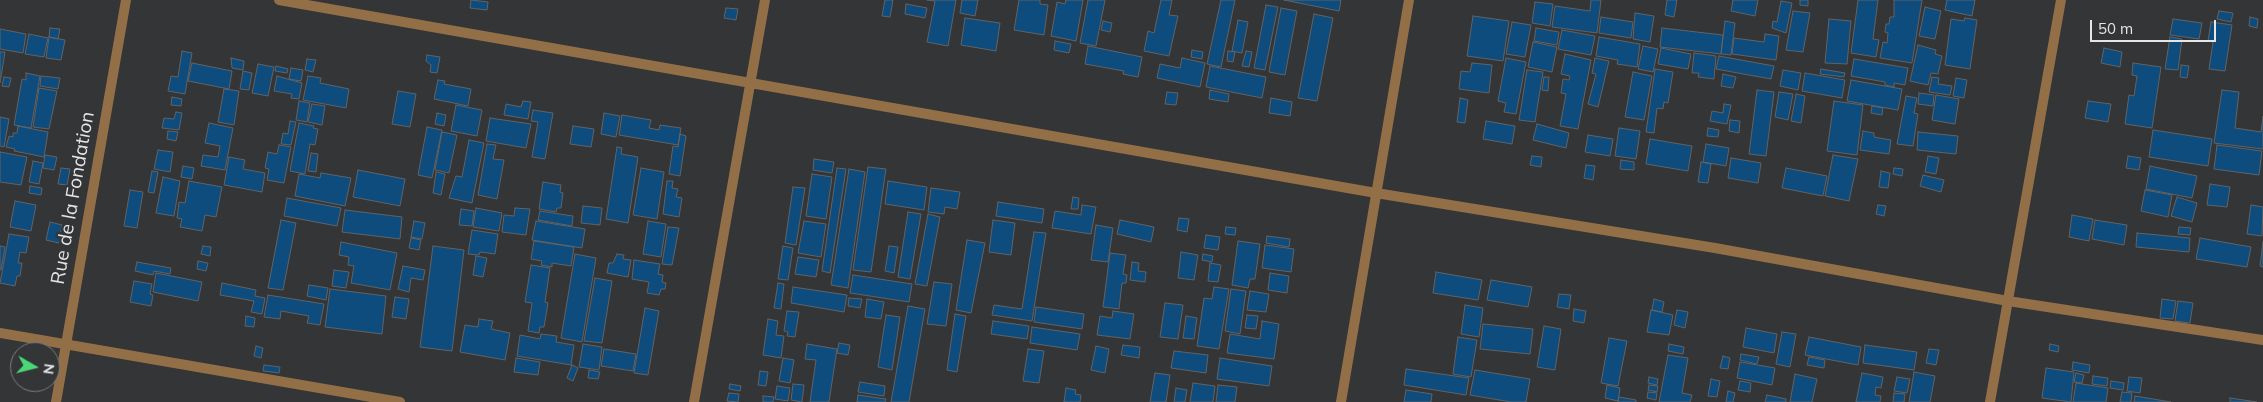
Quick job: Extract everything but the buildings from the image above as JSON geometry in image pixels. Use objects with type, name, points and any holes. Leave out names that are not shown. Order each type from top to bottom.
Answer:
[{"type":"street","name":"Rue de la Fondation","points":[[56,402],[126,0]]},
{"type":"street","points":[[279,0],[1376,193],[1716,248],[2008,301],[2263,340]]},
{"type":"street","points":[[694,402],[765,0]]},
{"type":"street","points":[[1341,402],[1409,0]]},
{"type":"street","points":[[1990,402],[2061,0]]},
{"type":"street","points":[[0,333],[400,402]]}]
